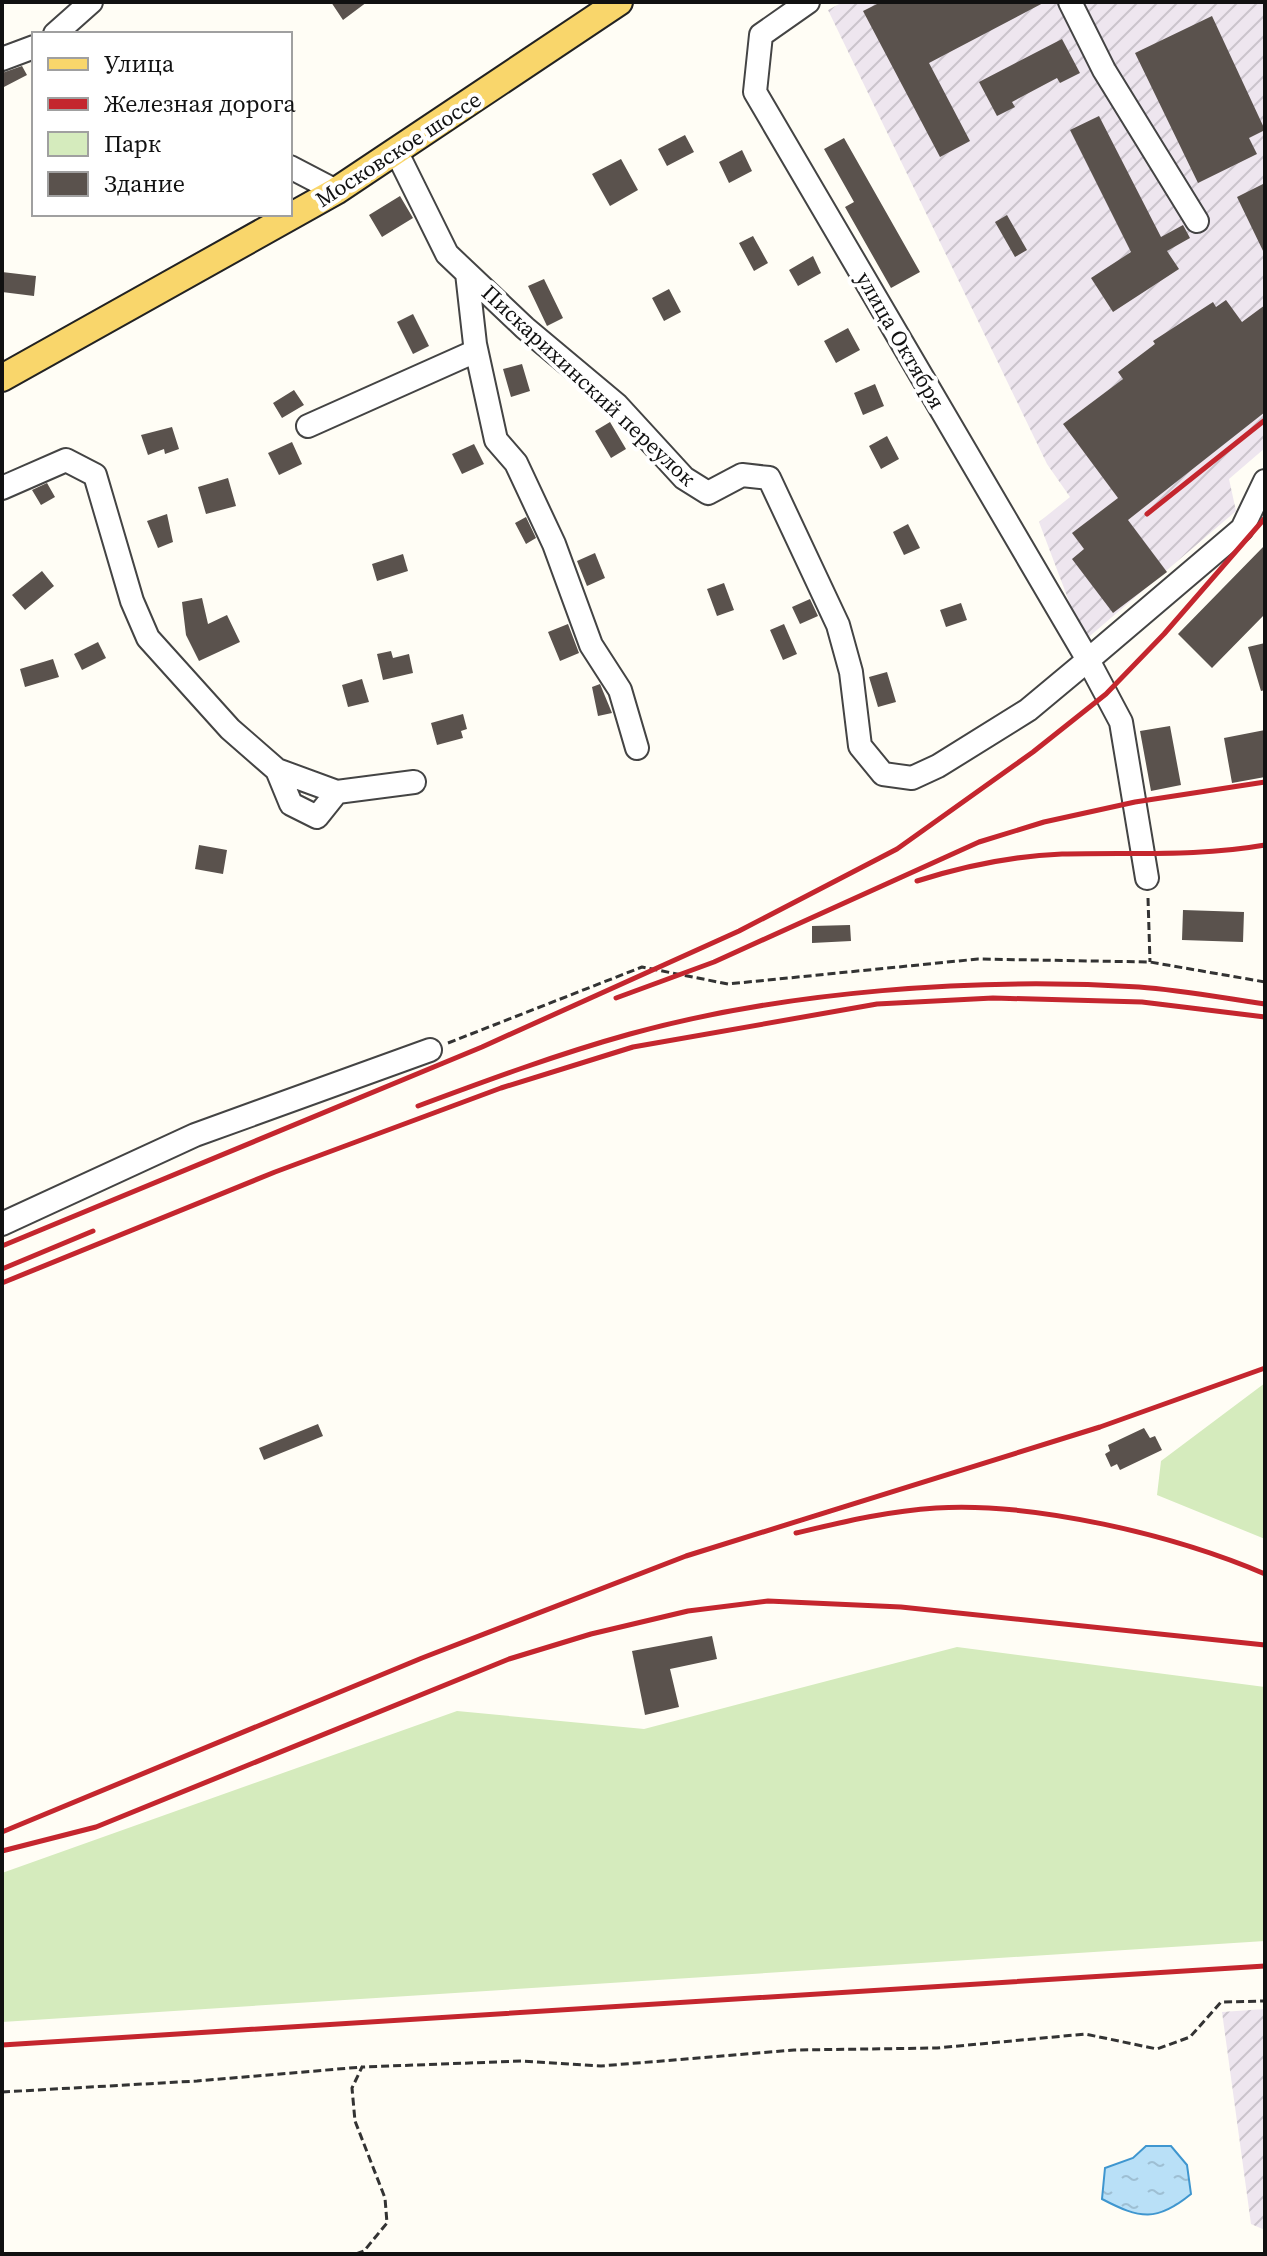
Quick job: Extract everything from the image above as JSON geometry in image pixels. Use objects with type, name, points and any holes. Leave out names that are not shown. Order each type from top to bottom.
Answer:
[{"type":"main road","name":"Московское шоссе","points":[[292,216],[397,153],[619,2]]},
{"type":"main road","name":"Московское шоссе","points":[[2,378],[291,216]]},
{"type":"street","points":[[57,32],[91,2]]},
{"type":"street","name":"улица Октября","points":[[808,2],[761,35],[755,92],[1076,638],[1121,722],[1147,878]]},
{"type":"street","points":[[1070,2],[1104,70],[1197,221]]},
{"type":"street","points":[[2,59],[32,48]]},
{"type":"street","name":"Пискарихинский переулок","points":[[397,153],[447,254],[617,405],[684,478],[708,493],[742,475],[769,478],[838,625],[851,672],[860,746],[883,774],[912,778],[938,766],[1028,710],[1088,660]]},
{"type":"street","points":[[292,168],[336,191]]},
{"type":"street","name":"Пискарихинский переулок","points":[[467,273],[476,351],[496,440],[516,463],[554,544],[591,645],[620,690],[637,748]]},
{"type":"street","points":[[308,426],[476,351]]},
{"type":"street","points":[[2,488],[66,460],[95,475],[132,601],[148,638],[230,729],[277,770],[337,792],[414,782]]},
{"type":"street","points":[[1088,660],[1242,529],[1265,481]]},
{"type":"street","points":[[2,1224],[195,1135],[430,1050]]},
{"type":"path","points":[[1147,878],[1150,962]]},
{"type":"path","points":[[430,1050],[642,967],[728,984],[978,959],[1150,962],[1265,982]]},
{"type":"path","points":[[2,2092],[184,2082],[362,2067],[522,2061],[601,2066],[794,2050],[937,2048],[1085,2034],[1157,2049],[1190,2037],[1221,2002],[1265,2001]]},
{"type":"path","points":[[356,2254],[364,2251],[387,2223],[385,2198],[355,2121],[352,2088],[362,2067]]},
{"type":"shaded area","points":[[843,2],[1265,2],[1265,448],[1229,479],[1236,511],[1084,641],[1039,522],[1070,497],[1047,464],[828,10]]},
{"type":"shaded area","points":[[1265,2009],[1265,2230],[1251,2224],[1222,2012]]},
{"type":"green space","points":[[1265,1383],[1265,1539],[1157,1495],[1161,1461]]},
{"type":"green space","points":[[957,1647],[1265,1687],[1265,1941],[2,2022],[2,1873],[457,1711],[644,1729]]},
{"type":"water","points":[[1146,2146],[1171,2146],[1187,2165],[1191,2194],[1168,2209],[1148,2214],[1127,2211],[1102,2199],[1105,2168],[1133,2158]]},
{"type":"building","points":[[331,2],[367,2],[343,20]]},
{"type":"building","points":[[881,2],[1045,2],[929,63],[970,141],[940,157],[863,11]]},
{"type":"building","points":[[1212,16],[1265,130],[1249,138],[1257,154],[1198,183],[1135,53]]},
{"type":"building","points":[[1062,39],[1080,73],[1060,83],[1057,78],[1012,102],[1015,107],[997,116],[979,82]]},
{"type":"building","points":[[22,66],[27,75],[2,88],[2,73]]},
{"type":"building","points":[[1099,116],[1161,237],[1183,225],[1190,238],[1167,251],[1179,269],[1113,312],[1091,278],[1131,252],[1070,130]]},
{"type":"building","points":[[685,135],[694,152],[667,166],[658,149]]},
{"type":"building","points":[[844,138],[920,272],[891,288],[845,207],[854,202],[824,149]]},
{"type":"building","points":[[742,150],[752,171],[729,183],[719,162]]},
{"type":"building","points":[[621,159],[638,190],[610,206],[592,174]]},
{"type":"building","points":[[1265,183],[1265,255],[1237,197]]},
{"type":"building","points":[[400,196],[413,218],[382,237],[369,215]]},
{"type":"building","points":[[1007,215],[1027,250],[1015,257],[995,222]]},
{"type":"building","points":[[753,236],[768,263],[754,271],[739,243]]},
{"type":"building","points":[[813,256],[821,273],[798,286],[789,270]]},
{"type":"building","points":[[2,272],[36,276],[34,296],[2,292]]},
{"type":"building","points":[[544,279],[563,318],[547,326],[528,286]]},
{"type":"building","points":[[669,289],[681,312],[664,321],[652,298]]},
{"type":"building","points":[[1226,300],[1242,322],[1265,305],[1265,412],[1128,520],[1167,572],[1113,613],[1072,559],[1084,549],[1072,533],[1118,498],[1063,424],[1123,379],[1118,372],[1155,344],[1153,341],[1213,302],[1216,307]]},
{"type":"building","points":[[413,314],[429,346],[413,354],[397,322]]},
{"type":"building","points":[[848,328],[860,350],[836,363],[824,341]]},
{"type":"building","points":[[522,364],[530,391],[511,397],[503,369]]},
{"type":"building","points":[[875,384],[884,406],[863,415],[854,393]]},
{"type":"building","points":[[294,390],[304,405],[282,418],[273,403]]},
{"type":"building","points":[[610,422],[626,449],[611,458],[595,431]]},
{"type":"building","points":[[172,427],[179,449],[165,454],[164,449],[148,455],[141,435]]},
{"type":"building","points":[[887,436],[899,459],[881,469],[869,446]]},
{"type":"building","points":[[292,442],[302,464],[279,475],[268,453]]},
{"type":"building","points":[[474,444],[484,464],[462,474],[452,454]]},
{"type":"building","points":[[228,478],[236,506],[206,514],[198,487]]},
{"type":"building","points":[[47,483],[55,497],[41,505],[32,490]]},
{"type":"building","points":[[167,514],[173,542],[158,548],[147,521]]},
{"type":"building","points":[[526,517],[536,538],[526,544],[515,523]]},
{"type":"building","points":[[908,524],[920,548],[904,555],[893,532]]},
{"type":"building","points":[[1265,545],[1265,614],[1212,668],[1178,634]]},
{"type":"building","points":[[595,553],[605,578],[587,586],[577,561]]},
{"type":"building","points":[[403,554],[408,571],[377,581],[372,564]]},
{"type":"building","points":[[42,571],[54,586],[25,610],[12,595]]},
{"type":"building","points":[[724,583],[734,610],[717,616],[707,589]]},
{"type":"building","points":[[202,598],[208,624],[227,615],[240,642],[199,661],[186,635],[182,602]]},
{"type":"building","points":[[810,599],[818,616],[800,624],[792,607]]},
{"type":"building","points":[[961,603],[967,620],[946,627],[940,610]]},
{"type":"building","points":[[568,624],[579,653],[560,661],[548,632]]},
{"type":"building","points":[[784,624],[797,654],[783,660],[770,630]]},
{"type":"building","points":[[98,642],[106,658],[82,670],[74,654]]},
{"type":"building","points":[[1265,643],[1265,690],[1261,691],[1248,647]]},
{"type":"building","points":[[391,651],[393,658],[409,654],[413,673],[383,680],[377,654]]},
{"type":"building","points":[[53,659],[59,677],[25,687],[20,669]]},
{"type":"building","points":[[887,672],[896,702],[878,707],[869,677]]},
{"type":"building","points":[[362,679],[369,702],[348,707],[342,685]]},
{"type":"building","points":[[600,684],[612,713],[598,716],[592,687]]},
{"type":"building","points":[[463,714],[467,729],[461,731],[463,738],[437,745],[431,723]]},
{"type":"building","points":[[1170,726],[1181,785],[1151,791],[1140,731]]},
{"type":"building","points":[[1265,730],[1265,777],[1232,783],[1224,738]]},
{"type":"building","points":[[199,845],[227,850],[223,874],[195,869]]},
{"type":"building","points":[[1183,910],[1244,912],[1243,942],[1182,940]]},
{"type":"building","points":[[850,925],[851,941],[812,943],[812,926]]},
{"type":"building","points":[[318,1424],[323,1436],[264,1460],[259,1448]]},
{"type":"building","points":[[1144,1428],[1150,1438],[1155,1436],[1162,1450],[1120,1470],[1117,1464],[1111,1467],[1105,1454],[1110,1451],[1108,1445]]},
{"type":"building","points":[[712,1636],[717,1659],[670,1669],[679,1707],[645,1715],[632,1651]]},
{"type":"railway","points":[[1147,514],[1265,420]]},
{"type":"railway","points":[[2,1246],[482,1047],[739,931],[897,849],[1033,752],[1106,694],[1164,634],[1265,518]]},
{"type":"railway","points":[[616,998],[714,962],[979,842],[1044,822],[1135,802],[1265,782]]},
{"type":"railway","points":[[917,881],[971,866],[1025,857],[1189,853],[1265,845]]},
{"type":"railway","points":[[418,1106],[630,1034],[690,1019],[817,998],[948,986],[1077,984],[1155,988],[1265,1004]]},
{"type":"railway","points":[[2,1283],[275,1172],[501,1088],[633,1047],[877,1004],[993,998],[1142,1002],[1265,1017]]},
{"type":"railway","points":[[2,1269],[93,1231]]},
{"type":"railway","points":[[2,1832],[422,1658],[686,1556],[1100,1427],[1265,1368]]},
{"type":"railway","points":[[796,1533],[918,1509],[1016,1510],[1147,1534],[1265,1574]]},
{"type":"railway","points":[[2,1851],[96,1827],[509,1659],[591,1634],[688,1611],[768,1601],[901,1607],[1265,1645]]},
{"type":"railway","points":[[2,2045],[1265,1966]]}]
